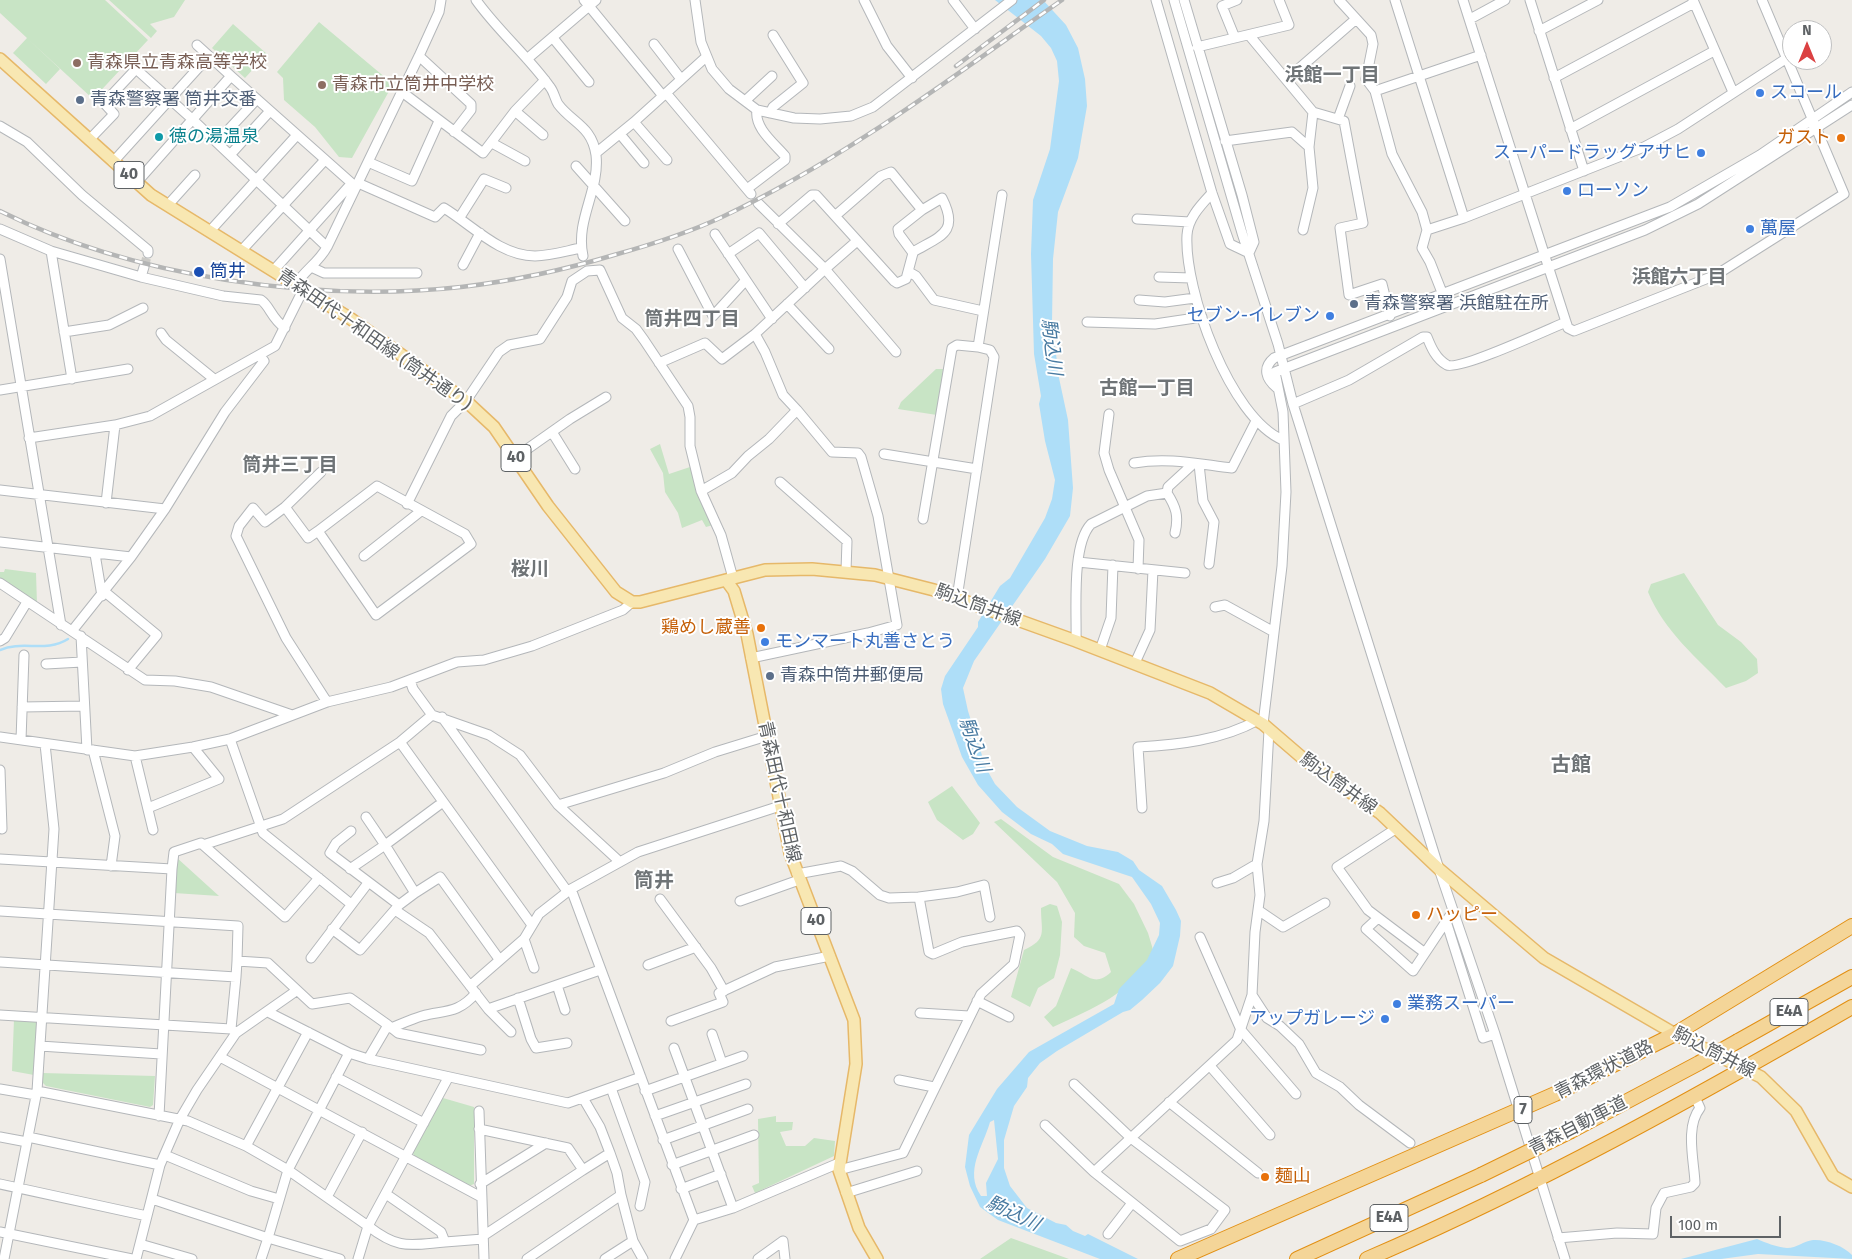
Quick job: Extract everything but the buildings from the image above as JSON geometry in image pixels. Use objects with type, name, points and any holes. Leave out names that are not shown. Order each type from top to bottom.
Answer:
[{"type":"highway","name":"青森環状道路","points":[[1178,1259],[1520,1111],[1675,1034],[1852,926]]},
{"type":"highway","name":"青森自動車道","points":[[1296,1259],[1481,1175],[1571,1131],[1699,1063],[1852,976]]},
{"type":"highway","points":[[1367,1259],[1540,1179],[1695,1097],[1852,1007]]},
{"type":"main road","name":"青森田代十和田線 (筒井通り)","points":[[0,59],[113,162],[168,205],[300,286],[466,401],[494,427],[582,551],[616,592],[632,602]]},
{"type":"main road","name":"駒込筒井線","points":[[729,579],[765,570],[781,569],[846,571],[889,577],[957,598],[1076,641],[1210,693],[1263,725],[1306,761],[1359,798],[1396,828],[1439,869],[1544,958],[1675,1034],[1761,1078],[1790,1104],[1804,1123],[1830,1172],[1838,1180],[1852,1187]]},
{"type":"main road","points":[[632,602],[648,600],[729,579]]},
{"type":"main road","name":"青森田代十和田線","points":[[729,579],[741,611],[780,806],[798,877],[854,1020],[857,1046],[854,1082],[839,1167],[859,1228],[877,1259]]},
{"type":"street","points":[[29,438],[115,425],[150,416],[275,346],[285,328],[300,286],[311,267],[319,260],[327,247],[355,184],[368,162],[420,56],[439,12],[441,0]]},
{"type":"street","points":[[197,45],[324,160],[355,184],[435,217],[444,208],[460,217],[498,245],[525,255],[540,256],[582,252],[585,215],[594,187],[596,153],[587,133],[560,106],[552,89],[545,80],[476,0]]},
{"type":"street","points":[[527,59],[552,38],[586,3],[596,0]]},
{"type":"street","points":[[694,0],[701,42],[706,57],[722,81],[757,110],[812,119],[851,116],[873,107],[1012,0]]},
{"type":"street","points":[[864,0],[887,46],[912,78]]},
{"type":"street","points":[[953,0],[975,29]]},
{"type":"street","points":[[1156,0],[1212,193],[1230,244],[1249,253]]},
{"type":"street","points":[[1174,0],[1226,141],[1254,242],[1249,253]]},
{"type":"street","points":[[1184,0],[1192,47],[1249,253],[1281,355],[1293,404],[1439,869],[1520,1111],[1565,1259]]},
{"type":"street","points":[[1235,38],[1222,6],[1237,0]]},
{"type":"street","points":[[1192,47],[1289,25],[1279,0]]},
{"type":"street","points":[[1339,0],[1372,35],[1373,44],[1366,79],[1375,91],[1392,154],[1422,212],[1427,230],[1422,248],[1430,262],[1443,295]]},
{"type":"street","points":[[1395,0],[1464,218]]},
{"type":"street","points":[[1463,0],[1570,330],[1578,331],[1716,275],[1844,194],[1792,70]]},
{"type":"street","points":[[1470,19],[1506,0]]},
{"type":"street","points":[[1530,0],[1584,171]]},
{"type":"street","points":[[1540,31],[1598,0]]},
{"type":"street","points":[[1762,0],[1782,46]]},
{"type":"street","points":[[1554,78],[1694,2],[1733,92]]},
{"type":"street","points":[[586,3],[749,192],[786,160],[785,156],[759,125],[756,117],[757,110]]},
{"type":"street","points":[[1287,79],[1356,19]]},
{"type":"street","points":[[1249,34],[1312,112],[1344,121],[1363,223],[1340,228],[1349,295],[1382,284],[1390,316]]},
{"type":"street","points":[[770,113],[772,107],[803,83],[773,35]]},
{"type":"street","points":[[552,38],[589,82]]},
{"type":"street","points":[[654,44],[681,79]]},
{"type":"street","points":[[1570,129],[1714,51]]},
{"type":"street","points":[[1375,91],[1481,55]]},
{"type":"street","points":[[113,162],[209,56]]},
{"type":"street","points":[[420,56],[471,104],[471,110],[454,132]]},
{"type":"street","points":[[596,153],[665,95],[706,57]]},
{"type":"street","points":[[1427,230],[1464,218],[1644,147],[1678,128],[1782,61]]},
{"type":"street","points":[[89,140],[114,114],[104,103],[134,69],[217,142],[327,247]]},
{"type":"street","points":[[137,182],[231,76]]},
{"type":"street","points":[[745,102],[772,76]]},
{"type":"street","points":[[402,92],[483,153],[492,144],[515,110],[545,80]]},
{"type":"street","points":[[1338,119],[1350,86]]},
{"type":"street","points":[[1094,1172],[1132,1139],[1169,1102],[1237,1040],[1252,995],[1254,932],[1260,895],[1257,864],[1264,821],[1263,725],[1282,566],[1285,515],[1282,405],[1274,372],[1645,230],[1698,204],[1815,123],[1852,92]]},
{"type":"street","points":[[217,142],[257,99]]},
{"type":"street","points":[[1277,388],[1269,381],[1266,370],[1270,362],[1281,355],[1390,316],[1670,207],[1815,123],[1852,105]]},
{"type":"street","points":[[515,110],[543,135]]},
{"type":"street","points":[[230,155],[270,111]]},
{"type":"street","points":[[1303,230],[1312,188],[1309,147],[1312,112]]},
{"type":"street","points":[[368,162],[412,181],[439,121]]},
{"type":"street","points":[[634,122],[667,160]]},
{"type":"street","points":[[0,126],[27,142],[82,195],[134,236],[148,250],[148,253]]},
{"type":"street","points":[[1226,141],[1292,132],[1309,147]]},
{"type":"street","points":[[620,134],[644,163]]},
{"type":"street","points":[[210,231],[297,136]]},
{"type":"street","points":[[492,144],[525,161]]},
{"type":"street","points":[[242,250],[324,160]]},
{"type":"street","points":[[576,166],[625,221]]},
{"type":"street","points":[[835,216],[882,176],[891,172],[922,210]]},
{"type":"street","points":[[168,205],[195,175]]},
{"type":"street","points":[[460,217],[482,180],[484,179],[506,188]]},
{"type":"street","points":[[274,270],[308,230],[355,184]]},
{"type":"street","points":[[1212,193],[1190,222],[1188,235],[1191,278],[1195,298],[1230,382],[1256,420],[1275,436],[1283,440]]},
{"type":"street","points":[[778,224],[812,195],[816,195],[894,281],[901,282],[909,272],[913,252],[946,232],[950,223],[950,215],[942,198],[922,210],[898,229],[899,234],[913,252]]},
{"type":"street","points":[[978,347],[1002,195]]},
{"type":"street","points":[[758,203],[824,270],[896,352]]},
{"type":"street","points":[[1137,219],[1190,222]]},
{"type":"street","points":[[0,228],[51,251],[141,277],[222,296],[261,300],[266,303],[276,321],[285,328]]},
{"type":"street","points":[[464,265],[480,233]]},
{"type":"street","points":[[728,254],[760,233],[805,288]]},
{"type":"street","points":[[715,234],[772,319]]},
{"type":"street","points":[[659,363],[705,343],[722,359],[755,334],[857,241]]},
{"type":"street","points":[[678,249],[713,316],[746,280]]},
{"type":"street","points":[[51,251],[72,378]]},
{"type":"street","points":[[0,259],[2,289],[21,387],[61,625]]},
{"type":"street","points":[[141,277],[144,267]]},
{"type":"street","points":[[311,267],[324,273],[417,272]]},
{"type":"street","points":[[407,504],[451,416],[466,401],[503,349],[509,345],[534,341],[544,336],[556,311],[567,297],[572,281],[586,269],[600,270],[622,318],[636,329],[688,406],[690,446],[701,491],[721,535],[729,579]]},
{"type":"street","points":[[909,272],[916,276],[937,302],[984,311]]},
{"type":"street","points":[[1159,277],[1191,278]]},
{"type":"street","points":[[1139,300],[1165,302],[1195,298]]},
{"type":"street","points":[[787,304],[829,349]]},
{"type":"street","points":[[64,332],[109,325],[143,308]]},
{"type":"street","points":[[1087,322],[1170,324],[1202,317]]},
{"type":"street","points":[[1293,404],[1349,380],[1423,337],[1427,337],[1432,350],[1446,365],[1451,366],[1479,359],[1566,322]]},
{"type":"street","points":[[161,333],[166,340],[214,379]]},
{"type":"street","points":[[751,658],[868,634],[897,625],[878,516],[861,457],[858,453],[832,452],[798,410],[783,395],[765,352],[755,334]]},
{"type":"street","points":[[923,519],[952,348],[957,345],[990,350],[994,357],[957,598]]},
{"type":"street","points":[[72,631],[103,594],[165,509],[225,412],[264,361],[259,355]]},
{"type":"street","points":[[0,390],[128,369]]},
{"type":"street","points":[[516,458],[606,397]]},
{"type":"street","points":[[701,491],[732,473],[798,410]]},
{"type":"street","points":[[1109,414],[1104,454],[1139,540],[1138,569]]},
{"type":"street","points":[[1134,462],[1154,459],[1180,460],[1196,464],[1232,468],[1256,420]]},
{"type":"street","points":[[106,503],[115,425]]},
{"type":"street","points":[[552,432],[575,469]]},
{"type":"street","points":[[884,454],[977,469]]},
{"type":"street","points":[[1175,533],[1178,518],[1176,509],[1167,492],[1168,487],[1196,464]]},
{"type":"street","points":[[1196,464],[1203,501],[1214,522],[1209,564]]},
{"type":"street","points":[[321,472],[285,507],[265,522],[253,508],[239,526],[236,536],[286,638],[327,702]]},
{"type":"street","points":[[780,482],[847,541],[846,571]]},
{"type":"street","points":[[285,507],[308,538],[377,486],[465,534],[471,544],[376,615],[318,531]]},
{"type":"street","points":[[0,490],[165,509]]},
{"type":"street","points":[[1076,641],[1078,562],[1084,531],[1091,524],[1147,496],[1167,492]]},
{"type":"street","points":[[364,556],[421,511]]},
{"type":"street","points":[[0,542],[131,557]]},
{"type":"street","points":[[95,554],[103,594],[157,635],[128,670]]},
{"type":"street","points":[[1078,562],[1185,573]]},
{"type":"street","points":[[1100,650],[1111,618],[1113,565]]},
{"type":"street","points":[[1135,663],[1150,630],[1153,570]]},
{"type":"street","points":[[0,583],[145,680],[175,681],[211,687],[292,715]]},
{"type":"street","points":[[0,641],[5,638],[27,602]]},
{"type":"street","points":[[0,737],[135,756],[193,747],[230,739],[327,702],[391,687],[457,662],[484,660],[563,635],[624,610],[632,602]]},
{"type":"street","points":[[1215,606],[1225,605],[1274,632]]},
{"type":"street","points":[[81,636],[84,706],[90,750],[115,836],[111,866]]},
{"type":"street","points":[[21,740],[24,655]]},
{"type":"street","points":[[46,664],[82,662]]},
{"type":"street","points":[[410,680],[413,689],[432,715],[489,735],[507,745],[520,756],[558,805],[620,862]]},
{"type":"street","points":[[22,707],[84,706]]},
{"type":"street","points":[[158,1116],[165,973],[174,852],[260,828],[283,819],[400,742],[432,715]]},
{"type":"street","points":[[442,717],[569,890],[646,1091],[680,1189],[694,1220]]},
{"type":"street","points":[[1142,808],[1138,748],[1181,745],[1263,725]]},
{"type":"street","points":[[558,805],[664,773],[715,752],[766,736]]},
{"type":"street","points":[[230,739],[263,833],[351,904]]},
{"type":"street","points":[[400,742],[532,925]]},
{"type":"street","points":[[4,1259],[4,1233],[18,1188],[37,1093],[54,829],[45,744]]},
{"type":"street","points":[[148,808],[219,779],[193,747]]},
{"type":"street","points":[[135,756],[153,830]]},
{"type":"street","points":[[0,770],[2,829]]},
{"type":"street","points":[[350,869],[443,802]]},
{"type":"street","points":[[368,1059],[390,1027],[422,1016],[444,1013],[462,1006],[499,959],[524,939],[539,914],[569,890],[638,852],[780,806]]},
{"type":"street","points":[[366,817],[415,893]]},
{"type":"street","points":[[1396,828],[1337,866],[1358,899],[1378,918],[1424,953]]},
{"type":"street","points":[[351,831],[336,843],[330,853],[429,933],[488,1009],[511,1032]]},
{"type":"street","points":[[203,845],[285,917],[319,878]]},
{"type":"street","points":[[0,859],[172,869]]},
{"type":"street","points":[[1217,883],[1233,878],[1257,864]]},
{"type":"street","points":[[740,901],[798,877],[841,866],[852,871],[880,895],[888,898],[918,897],[957,892],[984,885],[990,917]]},
{"type":"street","points":[[332,929],[360,950],[397,907],[440,877],[499,959]]},
{"type":"street","points":[[311,958],[368,883]]},
{"type":"street","points":[[675,1259],[694,1220],[734,1208],[839,1167],[903,1152],[977,1001],[989,985],[1014,964],[1020,935],[1016,931],[962,942],[933,954],[926,948],[918,897]]},
{"type":"street","points":[[660,899],[711,968],[724,991]]},
{"type":"street","points":[[1258,910],[1283,927],[1325,903]]},
{"type":"street","points":[[0,911],[238,926],[234,1031],[220,1057],[180,1119],[160,1165],[136,1259]]},
{"type":"street","points":[[1378,918],[1366,929],[1413,971],[1453,911]]},
{"type":"street","points":[[1446,921],[1483,1038],[1495,1034]]},
{"type":"street","points":[[1200,937],[1241,1030],[1296,1094]]},
{"type":"street","points":[[524,939],[534,968]]},
{"type":"street","points":[[648,965],[696,947]]},
{"type":"street","points":[[671,1021],[723,1002],[719,993],[775,967],[830,956]]},
{"type":"street","points":[[237,961],[268,963],[312,1004],[350,998],[398,1033],[481,1050]]},
{"type":"street","points":[[0,962],[236,977]]},
{"type":"street","points":[[1462,971],[1472,968]]},
{"type":"street","points":[[488,1009],[600,970]]},
{"type":"street","points":[[557,985],[565,1010]]},
{"type":"street","points":[[0,1015],[234,1031],[268,1012],[296,991]]},
{"type":"street","points":[[1252,995],[1267,1018],[1285,1030],[1299,1044],[1316,1072],[1340,1087],[1359,1105],[1410,1143]]},
{"type":"street","points":[[518,998],[531,1039],[536,1048],[567,1043]]},
{"type":"street","points":[[977,1001],[1009,1017]]},
{"type":"street","points":[[268,1012],[349,1053],[368,1059],[568,1103],[640,1077]]},
{"type":"street","points":[[920,1013],[969,1016]]},
{"type":"street","points":[[246,1146],[308,1032]]},
{"type":"street","points":[[712,1034],[722,1063]]},
{"type":"street","points":[[40,1046],[161,1054]]},
{"type":"street","points":[[674,1048],[734,1208]]},
{"type":"street","points":[[262,1259],[288,1170],[349,1053]]},
{"type":"street","points":[[646,1091],[743,1056]]},
{"type":"street","points":[[220,1057],[481,1197]]},
{"type":"street","points":[[1210,1066],[1270,1135]]},
{"type":"street","points":[[336,1077],[424,1122]]},
{"type":"street","points":[[358,1259],[368,1226],[448,1078]]},
{"type":"street","points":[[899,1080],[934,1087]]},
{"type":"street","points":[[654,1116],[746,1084]]},
{"type":"street","points":[[1045,1125],[1094,1172],[1180,1242],[1211,1229],[1225,1210],[1132,1139],[1074,1084]]},
{"type":"street","points":[[611,1088],[644,1182],[640,1206]]},
{"type":"street","points":[[0,1089],[37,1093],[180,1119],[246,1146],[288,1170],[386,1240],[397,1244],[409,1245],[483,1237],[610,1153]]},
{"type":"street","points":[[1558,1238],[1617,1234],[1653,1234],[1656,1208],[1664,1193],[1691,1187],[1696,1183],[1692,1131],[1695,1115],[1700,1108],[1695,1097]]},
{"type":"street","points":[[583,1098],[600,1127],[610,1153],[617,1173],[633,1241],[643,1259]]},
{"type":"street","points":[[1169,1102],[1258,1173]]},
{"type":"street","points":[[664,1140],[748,1109]]},
{"type":"street","points":[[479,1111],[484,1259]]},
{"type":"street","points":[[479,1129],[568,1148],[583,1170]]},
{"type":"street","points":[[328,1197],[362,1132]]},
{"type":"street","points":[[672,1165],[754,1135]]},
{"type":"street","points":[[0,1137],[28,1140],[160,1165]]},
{"type":"street","points":[[480,1184],[546,1143]]},
{"type":"street","points":[[165,1154],[251,1191],[279,1199]]},
{"type":"street","points":[[846,1193],[917,1171]]},
{"type":"street","points":[[680,1189],[721,1174]]},
{"type":"street","points":[[0,1184],[147,1216]]},
{"type":"street","points":[[386,1194],[440,1232],[445,1242]]},
{"type":"street","points":[[527,1259],[621,1195]]},
{"type":"street","points":[[152,1199],[268,1238],[340,1259]]},
{"type":"street","points":[[1108,1234],[1132,1203]]},
{"type":"street","points":[[4,1233],[132,1259]]},
{"type":"street","points":[[605,1259],[633,1241]]},
{"type":"street","points":[[758,1259],[783,1242],[785,1259]]},
{"type":"street","points":[[140,1244],[192,1259]]},
{"type":"green space","name":"青森県立青森高等学校","points":[[0,0],[105,0],[148,40],[93,99],[28,39],[60,69],[46,84],[13,53],[27,38],[0,13]]},
{"type":"green space","points":[[109,0],[185,0],[174,17],[150,24],[157,31],[151,38]]},
{"type":"green space","points":[[319,22],[393,84],[352,158],[339,157],[315,127],[284,100],[283,78],[277,72]]},
{"type":"green space","points":[[233,24],[267,54],[245,78],[212,48]]},
{"type":"green space","points":[[936,369],[943,369],[937,415],[898,409],[901,402]]},
{"type":"green space","points":[[660,444],[669,474],[690,467],[700,497],[713,525],[706,527],[702,520],[682,528],[678,513],[665,492],[663,473],[650,449]]},
{"type":"green space","points":[[5,569],[36,573],[37,604],[0,578],[0,572],[4,572]]},
{"type":"green space","points":[[1684,573],[1718,625],[1741,642],[1757,659],[1758,673],[1746,681],[1726,688],[1672,632],[1655,606],[1648,592],[1651,584]]},
{"type":"green space","points":[[952,786],[980,823],[973,834],[963,840],[937,820],[928,802]]},
{"type":"green space","points":[[1001,819],[1053,857],[1119,884],[1134,904],[1148,933],[1154,953],[1135,979],[1111,998],[1053,1027],[1044,1017],[1056,1006],[1071,968],[1095,979],[1105,977],[1111,972],[1105,953],[1084,946],[1074,937],[1075,913],[1057,882],[994,822]]},
{"type":"green space","points":[[176,857],[219,896],[174,893]]},
{"type":"green space","points":[[1050,904],[1057,906],[1062,922],[1060,955],[1054,978],[1038,988],[1030,1007],[1011,997],[1024,950],[1037,942],[1042,934],[1041,908]]},
{"type":"green space","points":[[14,1019],[34,1020],[38,1024],[34,1075],[12,1071]]},
{"type":"green space","points":[[42,1073],[155,1076],[153,1105],[150,1107],[46,1086],[42,1082]]},
{"type":"green space","points":[[443,1098],[474,1107],[474,1184],[469,1186],[414,1156],[412,1151]]},
{"type":"green space","points":[[776,1116],[776,1122],[793,1122],[792,1130],[780,1132],[786,1146],[805,1146],[814,1138],[835,1141],[834,1156],[755,1193],[752,1186],[759,1183],[758,1119]]},
{"type":"green space","points":[[1011,1238],[1069,1259],[980,1259]]},
{"type":"water","name":"駒込川","points":[[995,0],[1043,0],[1066,25],[1078,48],[1085,79],[1087,106],[1078,158],[1058,212],[1053,259],[1052,322],[1059,378],[1068,420],[1073,488],[1070,516],[1045,559],[974,661],[963,688],[968,711],[986,768],[995,784],[1017,807],[1050,831],[1087,846],[1118,852],[1133,861],[1139,870],[1162,886],[1181,921],[1180,936],[1173,966],[1160,983],[1130,1010],[1123,1012],[1040,1063],[1028,1078],[1027,1087],[1014,1106],[1004,1140],[1004,1168],[1010,1186],[1027,1208],[1056,1223],[1066,1225],[1073,1231],[1085,1236],[1088,1234],[1138,1259],[1100,1259],[998,1220],[980,1207],[970,1186],[965,1167],[969,1135],[997,1089],[1029,1052],[1114,1004],[1119,989],[1147,960],[1159,935],[1160,923],[1151,904],[1132,877],[1063,854],[1052,844],[1031,834],[1002,812],[978,785],[962,757],[943,704],[941,689],[945,676],[978,627],[978,622],[1000,586],[1010,578],[1045,518],[1052,499],[1055,480],[1045,441],[1039,404],[1041,396],[1034,354],[1031,254],[1033,200],[1050,149],[1059,81],[1057,61],[1051,48],[1041,36]],"holes":[[[994,1120],[998,1159],[986,1183],[987,1196],[981,1196],[976,1187],[974,1177],[976,1159],[990,1122]]]},
{"type":"water","points":[[1757,1239],[1787,1248],[1809,1241],[1823,1241],[1844,1249],[1852,1255],[1852,1259],[1758,1254],[1721,1259],[1681,1259]]},
{"type":"waterway","points":[[0,650],[17,646],[51,645],[68,639]]},
{"type":"tunnel","points":[[144,267],[148,253]]},
{"type":"railway","points":[[956,66],[1044,0]]},
{"type":"railway","points":[[0,211],[52,234],[107,253],[165,268],[225,280],[346,291],[405,291],[480,285],[519,278],[576,265],[669,238],[709,223],[767,194],[812,169],[897,116],[1062,0]]},
{"type":"place","name":"青森県立青森高等学校","points":[[77,63]]},
{"type":"place","name":"青森市立筒井中学校","points":[[322,85]]},
{"type":"place","name":"スコール","points":[[1760,93]]},
{"type":"place","name":"青森警察署 筒井交番","points":[[80,100]]},
{"type":"place","name":"徳の湯温泉","points":[[159,137]]},
{"type":"place","name":"ガスト","points":[[1841,138]]},
{"type":"place","name":"スーパードラッグアサヒ","points":[[1701,153]]},
{"type":"place","name":"ローソン","points":[[1567,191]]},
{"type":"place","name":"萬屋","points":[[1750,229]]},
{"type":"place","name":"筒井","points":[[199,272]]},
{"type":"place","name":"青森警察署 浜館駐在所","points":[[1354,304]]},
{"type":"place","name":"セブン-イレブン","points":[[1330,316]]},
{"type":"place","name":"鶏めし蔵善","points":[[761,628]]},
{"type":"place","name":"モンマート丸善さとう","points":[[765,642]]},
{"type":"place","name":"青森中筒井郵便局","points":[[770,676]]},
{"type":"place","name":"ハッピー","points":[[1416,915]]},
{"type":"place","name":"業務スーパー","points":[[1397,1004]]},
{"type":"place","name":"アップガレージ","points":[[1385,1019]]},
{"type":"place","name":"麺山","points":[[1265,1177]]},
{"type":"district","name":"浜館一丁目","points":[[1332,76]]},
{"type":"district","name":"浜館六丁目","points":[[1679,278]]},
{"type":"district","name":"筒井四丁目","points":[[692,320]]},
{"type":"district","name":"古館一丁目","points":[[1147,389]]},
{"type":"district","name":"筒井三丁目","points":[[290,466]]},
{"type":"district","name":"桜川","points":[[530,570]]},
{"type":"district","name":"古館","points":[[1571,765]]},
{"type":"district","name":"筒井","points":[[654,881]]}]
